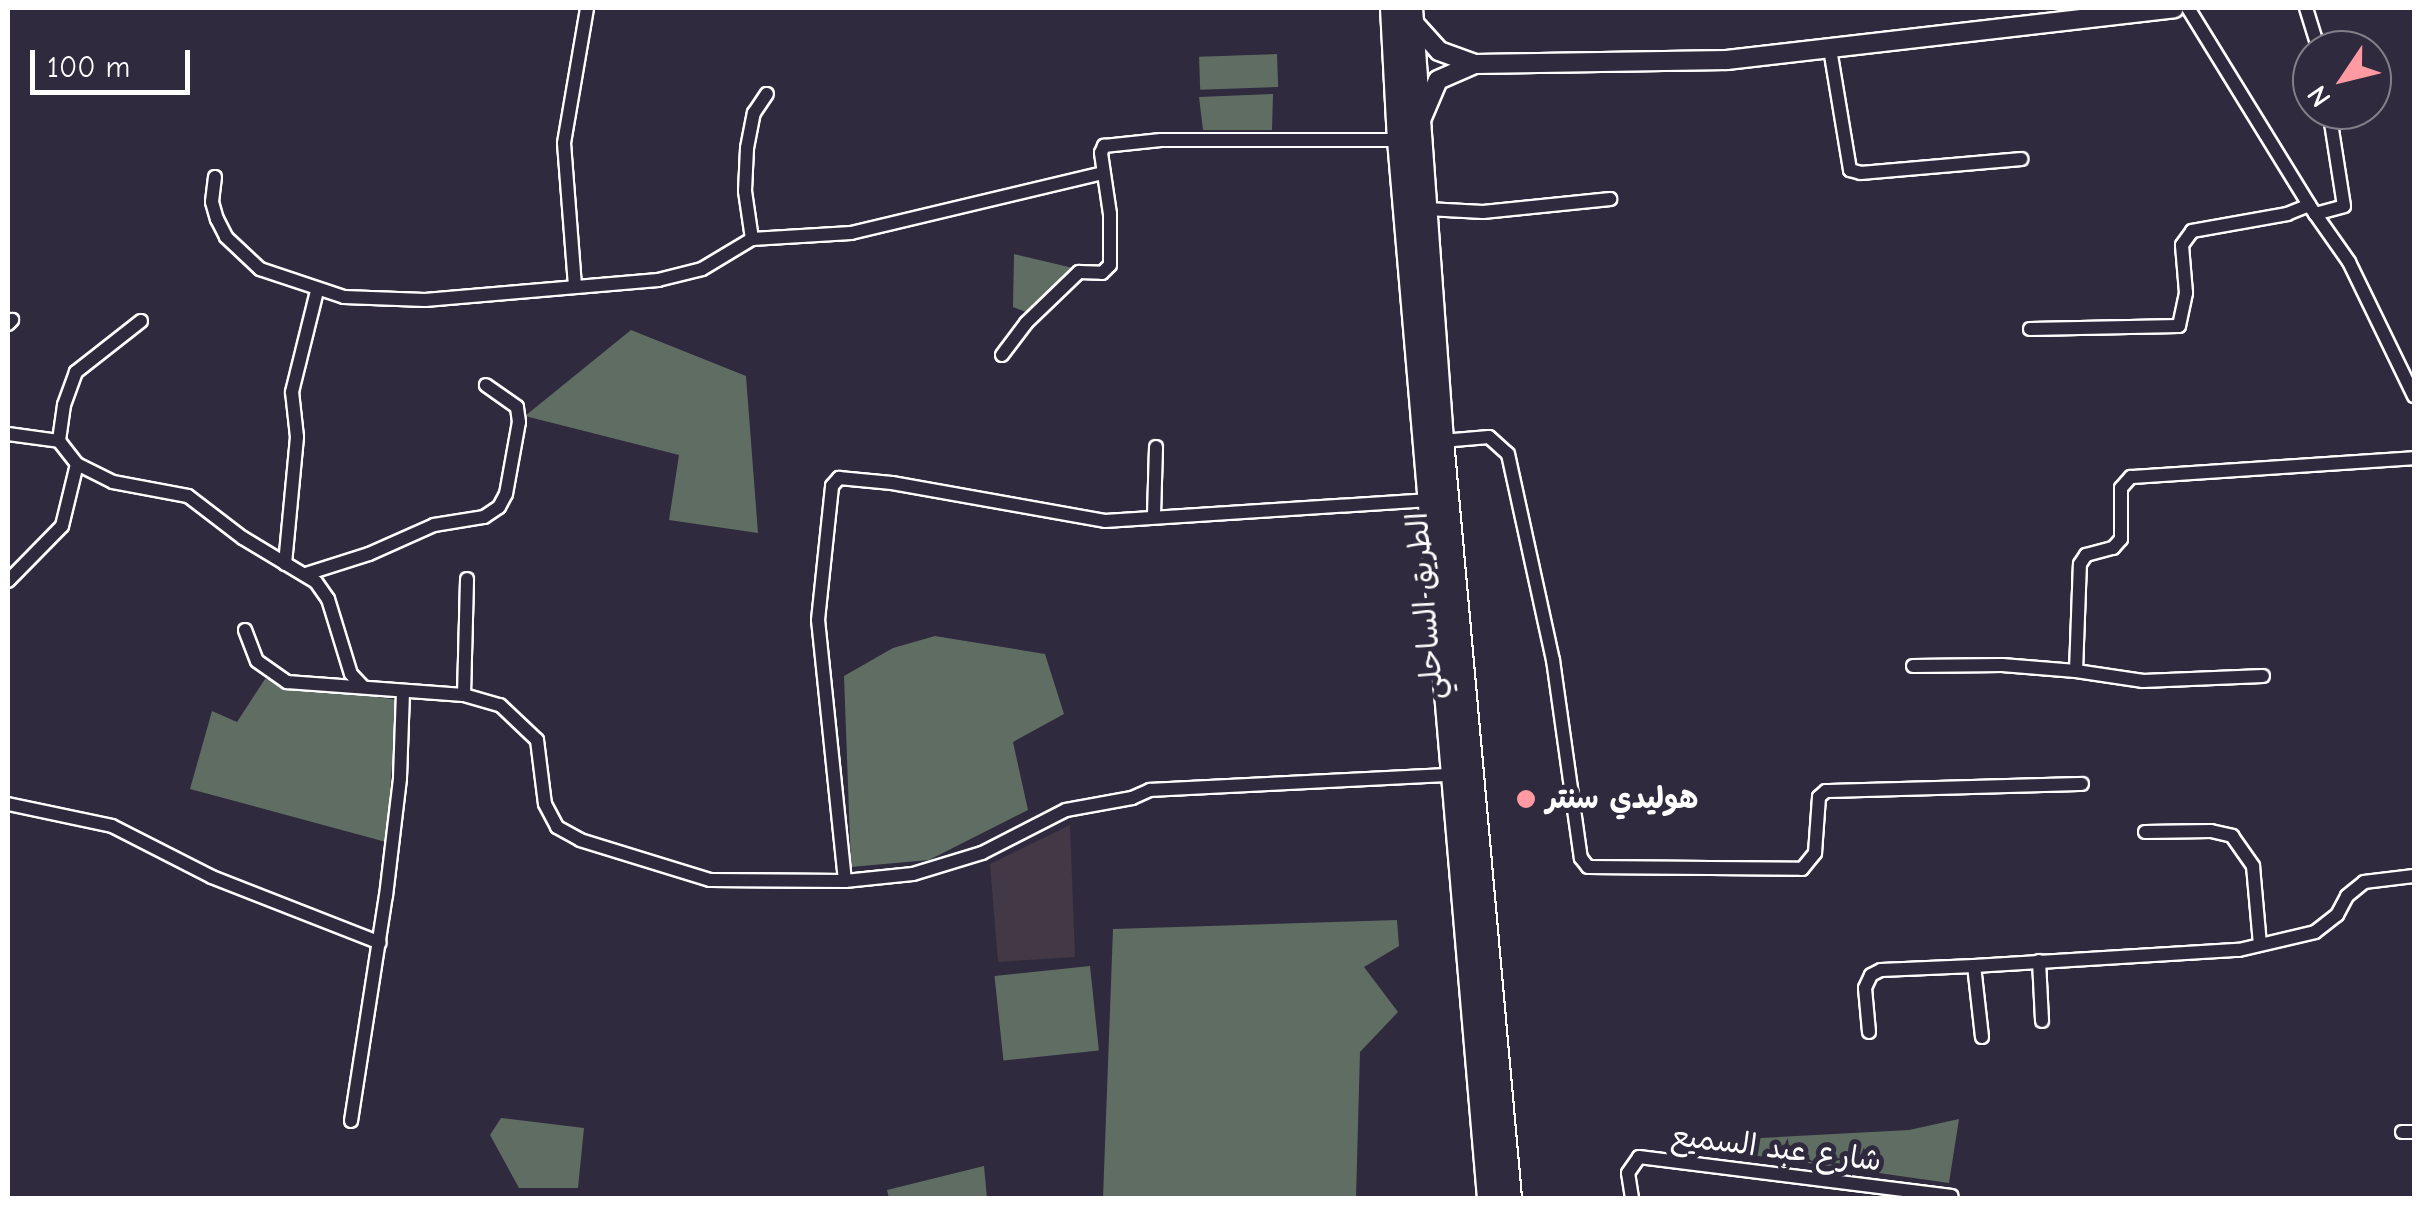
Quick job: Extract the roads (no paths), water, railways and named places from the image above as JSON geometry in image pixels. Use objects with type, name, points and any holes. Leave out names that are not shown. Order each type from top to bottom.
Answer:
[{"type":"highway","name":"الطريق الساحلي","points":[[1405,12],[1420,121],[1442,441],[1510,1198]]},
{"type":"highway","name":"الطريق الساحلي","points":[[1405,12],[1399,140],[1489,1198]]},
{"type":"street","points":[[575,286],[564,142],[587,8]]},
{"type":"street","points":[[1405,12],[1439,51],[1475,64],[1727,60],[2174,8]]},
{"type":"street","points":[[2188,8],[2371,301],[2414,396]]},
{"type":"street","points":[[1830,49],[1850,170],[1861,174],[2021,159]]},
{"type":"street","points":[[1420,121],[1438,80],[1475,64]]},
{"type":"street","points":[[752,238],[745,190],[747,148],[754,113],[767,94]]},
{"type":"street","points":[[2030,328],[2180,326],[2186,293],[2182,246],[2192,231],[2344,206],[2332,130]]},
{"type":"street","points":[[1002,355],[1026,324],[1079,272],[1107,271],[1112,242],[1101,149],[1161,140],[1399,140]]},
{"type":"street","points":[[215,178],[212,202],[226,236],[260,269],[344,297],[426,300],[681,276],[702,270],[740,242],[752,238],[851,234],[1103,173]]},
{"type":"street","points":[[1427,209],[1483,212],[1610,198]]},
{"type":"street","points":[[285,564],[297,437],[294,375],[317,290]]},
{"type":"street","points":[[58,441],[76,372],[142,321]]},
{"type":"street","points":[[306,574],[369,554],[434,525],[491,514],[498,508],[506,494],[519,422],[517,407],[486,385]]},
{"type":"street","points":[[9,431],[58,441],[77,464],[126,486],[188,496],[285,564],[306,574],[328,599],[344,659],[362,686]]},
{"type":"street","points":[[1442,441],[1489,437],[1508,454],[1552,660],[1581,858],[1588,867],[1802,869],[1815,853],[1819,797],[1826,792],[2082,784]]},
{"type":"street","points":[[1154,515],[1156,448]]},
{"type":"street","points":[[2076,672],[2080,564],[2086,555],[2113,548],[2120,539],[2125,481],[2414,458]]},
{"type":"street","points":[[10,576],[62,526],[77,464]]},
{"type":"street","points":[[845,881],[818,620],[835,481],[892,483],[1104,521],[1430,500]]},
{"type":"street","points":[[464,696],[467,579]]},
{"type":"street","points":[[245,630],[250,652],[278,679],[324,688],[362,686],[464,696],[500,705],[531,731],[539,752],[549,817],[557,827],[580,840],[710,880],[845,881],[913,874],[982,853],[1066,810],[1132,798],[1150,790],[1451,775]]},
{"type":"street","points":[[1914,666],[2002,665],[2143,681],[2264,676]]},
{"type":"street","points":[[351,1121],[380,943],[400,778],[403,692]]},
{"type":"street","points":[[8,804],[112,826],[212,876],[380,943]]},
{"type":"street","points":[[2144,832],[2212,831],[2232,836],[2253,866],[2260,944]]},
{"type":"street","points":[[1869,1032],[1865,988],[1871,975],[1881,970],[2217,952],[2315,932],[2337,915],[2347,896],[2364,882],[2414,876]]},
{"type":"street","points":[[2039,961],[2042,1022]]},
{"type":"street","points":[[1974,966],[1982,1036]]},
{"type":"street","name":"شارع عبد السميع","points":[[1632,1198],[1628,1173],[1639,1157],[1952,1196]]},
{"type":"place","name":"هوليدي سنتر","points":[[1526,799]]}]
